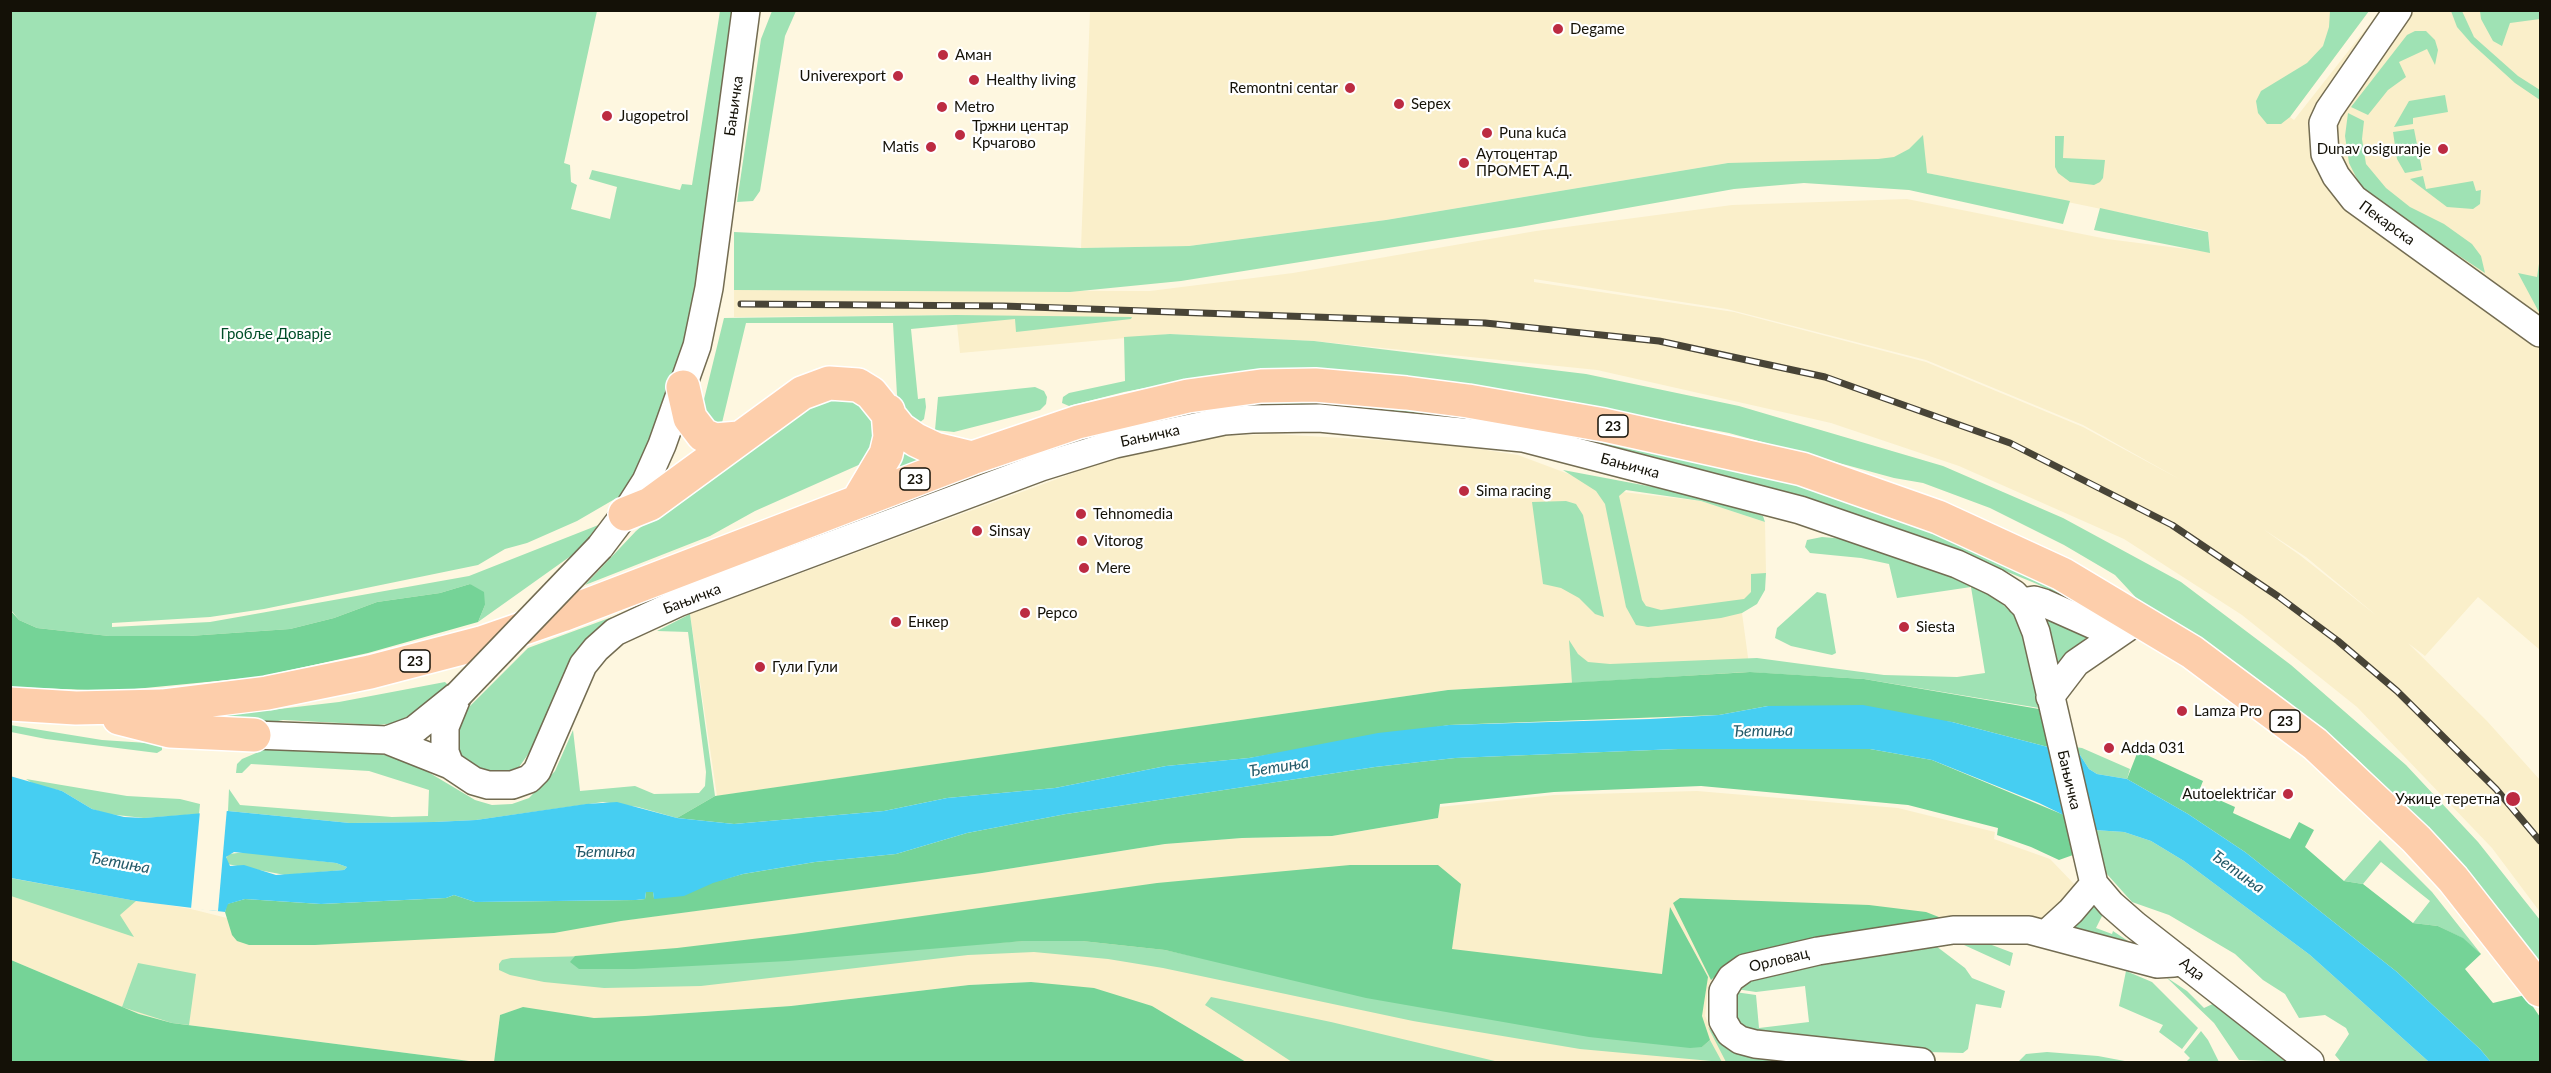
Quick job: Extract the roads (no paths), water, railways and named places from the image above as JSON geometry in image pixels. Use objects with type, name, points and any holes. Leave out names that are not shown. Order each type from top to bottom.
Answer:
[{"type":"main road","points":[[625,514],[650,504],[802,393],[829,383],[858,386],[871,393],[888,411],[900,429],[916,440],[935,449],[972,458]]},
{"type":"main road","name":"23","points":[[10,704],[76,708],[210,701],[290,688],[425,658],[481,643],[613,597],[972,458],[1078,422],[1138,406],[1221,391],[1315,385],[1468,400],[1708,446],[1802,469],[1857,486],[1992,540],[2062,574],[2128,627],[2242,688],[2315,744],[2416,839],[2453,879],[2541,990]]},
{"type":"main road","points":[[683,387],[690,418],[704,435],[715,440],[739,438]]},
{"type":"main road","points":[[858,501],[886,454],[890,437],[888,411]]},
{"type":"main road","points":[[76,708],[170,731],[254,735]]},
{"type":"street","name":"Бањичка","points":[[254,735],[387,740],[414,730],[439,713],[458,695],[600,548],[625,514],[662,445],[697,346],[709,288],[746,10]]},
{"type":"street","name":"Пекарска","points":[[2398,10],[2329,110],[2323,123],[2325,154],[2336,176],[2354,199],[2541,333]]},
{"type":"street","name":"Бањичка","points":[[458,695],[445,728],[445,752],[450,765],[466,777],[488,785],[512,785],[529,779],[541,764],[583,665],[615,632],[680,602],[1041,467],[1115,444],[1224,421],[1319,418],[1523,438],[1800,510],[1957,564],[1995,582],[2021,602],[2036,632],[2091,873]]},
{"type":"street","points":[[2021,602],[2034,600],[2128,627]]},
{"type":"street","points":[[2050,697],[2076,663],[2128,627]]},
{"type":"street","points":[[387,740],[450,765]]},
{"type":"street","points":[[2047,933],[2071,911],[2091,873]]},
{"type":"street","name":"Ада","points":[[2091,873],[2111,904],[2310,1062]]},
{"type":"street","name":"Орловац","points":[[1921,1062],[1755,1044],[1740,1040],[1730,1033],[1723,1021],[1723,991],[1731,978],[1745,968],[1887,938],[1953,930],[2008,929],[2047,933],[2157,964],[2174,963],[2180,960]]},
{"type":"water","name":"Ђетиња","points":[[1863,705],[1952,722],[2048,747],[2075,747],[2089,769],[2097,774],[2127,779],[2188,814],[2245,852],[2397,972],[2491,1062],[2429,1062],[2310,955],[2184,861],[2151,841],[2124,832],[2094,830],[2039,803],[1932,760],[1870,749],[1678,749],[1455,758],[1375,767],[1066,814],[967,833],[896,854],[815,862],[743,874],[713,883],[684,896],[654,899],[653,892],[646,892],[645,899],[636,900],[475,902],[454,895],[446,898],[321,904],[245,899],[228,904],[225,912],[136,901],[11,878],[10,776],[62,791],[92,809],[124,817],[144,818],[228,811],[350,823],[434,822],[476,820],[586,804],[617,802],[677,818],[734,824],[884,811],[947,798],[1055,788],[1166,766],[1249,758],[1378,733],[1449,725],[1719,715],[1768,706]],"holes":[[[234,852],[336,863],[347,867],[344,870],[276,875],[244,865],[230,866],[226,857]]]},
{"type":"railway","points":[[741,304],[1003,306],[1485,323],[1659,341],[1825,377],[2010,443],[2172,525],[2279,597],[2338,641],[2397,691],[2496,789],[2540,841]]},
{"type":"place","name":"Degame","points":[[1558,29]]},
{"type":"place","name":"Аман","points":[[943,55]]},
{"type":"place","name":"Univerexport","points":[[898,76]]},
{"type":"place","name":"Healthy living","points":[[974,80]]},
{"type":"place","name":"Remontni centar","points":[[1350,88]]},
{"type":"place","name":"Sepex","points":[[1399,104]]},
{"type":"place","name":"Metro","points":[[942,107]]},
{"type":"place","name":"Jugopetrol","points":[[607,116]]},
{"type":"place","name":"Puna kuća","points":[[1487,133]]},
{"type":"place","name":"Тржни центар Крчагово","points":[[960,135]]},
{"type":"place","name":"Matis","points":[[931,147]]},
{"type":"place","name":"Dunav osiguranje","points":[[2443,149]]},
{"type":"place","name":"Аутоцентар ПРОМЕТ А.Д.","points":[[1464,163]]},
{"type":"place","name":"Sima racing","points":[[1464,491]]},
{"type":"place","name":"Tehnomedia","points":[[1081,514]]},
{"type":"place","name":"Sinsay","points":[[977,531]]},
{"type":"place","name":"Vitorog","points":[[1082,541]]},
{"type":"place","name":"Mere","points":[[1084,568]]},
{"type":"place","name":"Pepco","points":[[1025,613]]},
{"type":"place","name":"Енкер","points":[[896,622]]},
{"type":"place","name":"Siesta","points":[[1904,627]]},
{"type":"place","name":"Гули Гули","points":[[760,667]]},
{"type":"place","name":"Lamza Pro","points":[[2182,711]]},
{"type":"place","name":"Adda 031","points":[[2109,748]]},
{"type":"place","name":"Autoelektričar","points":[[2288,794]]},
{"type":"place","name":"Ужице теретна","points":[[2513,799]]},
{"type":"park label","name":"Гробље Доварје","points":[[276,334]]}]
